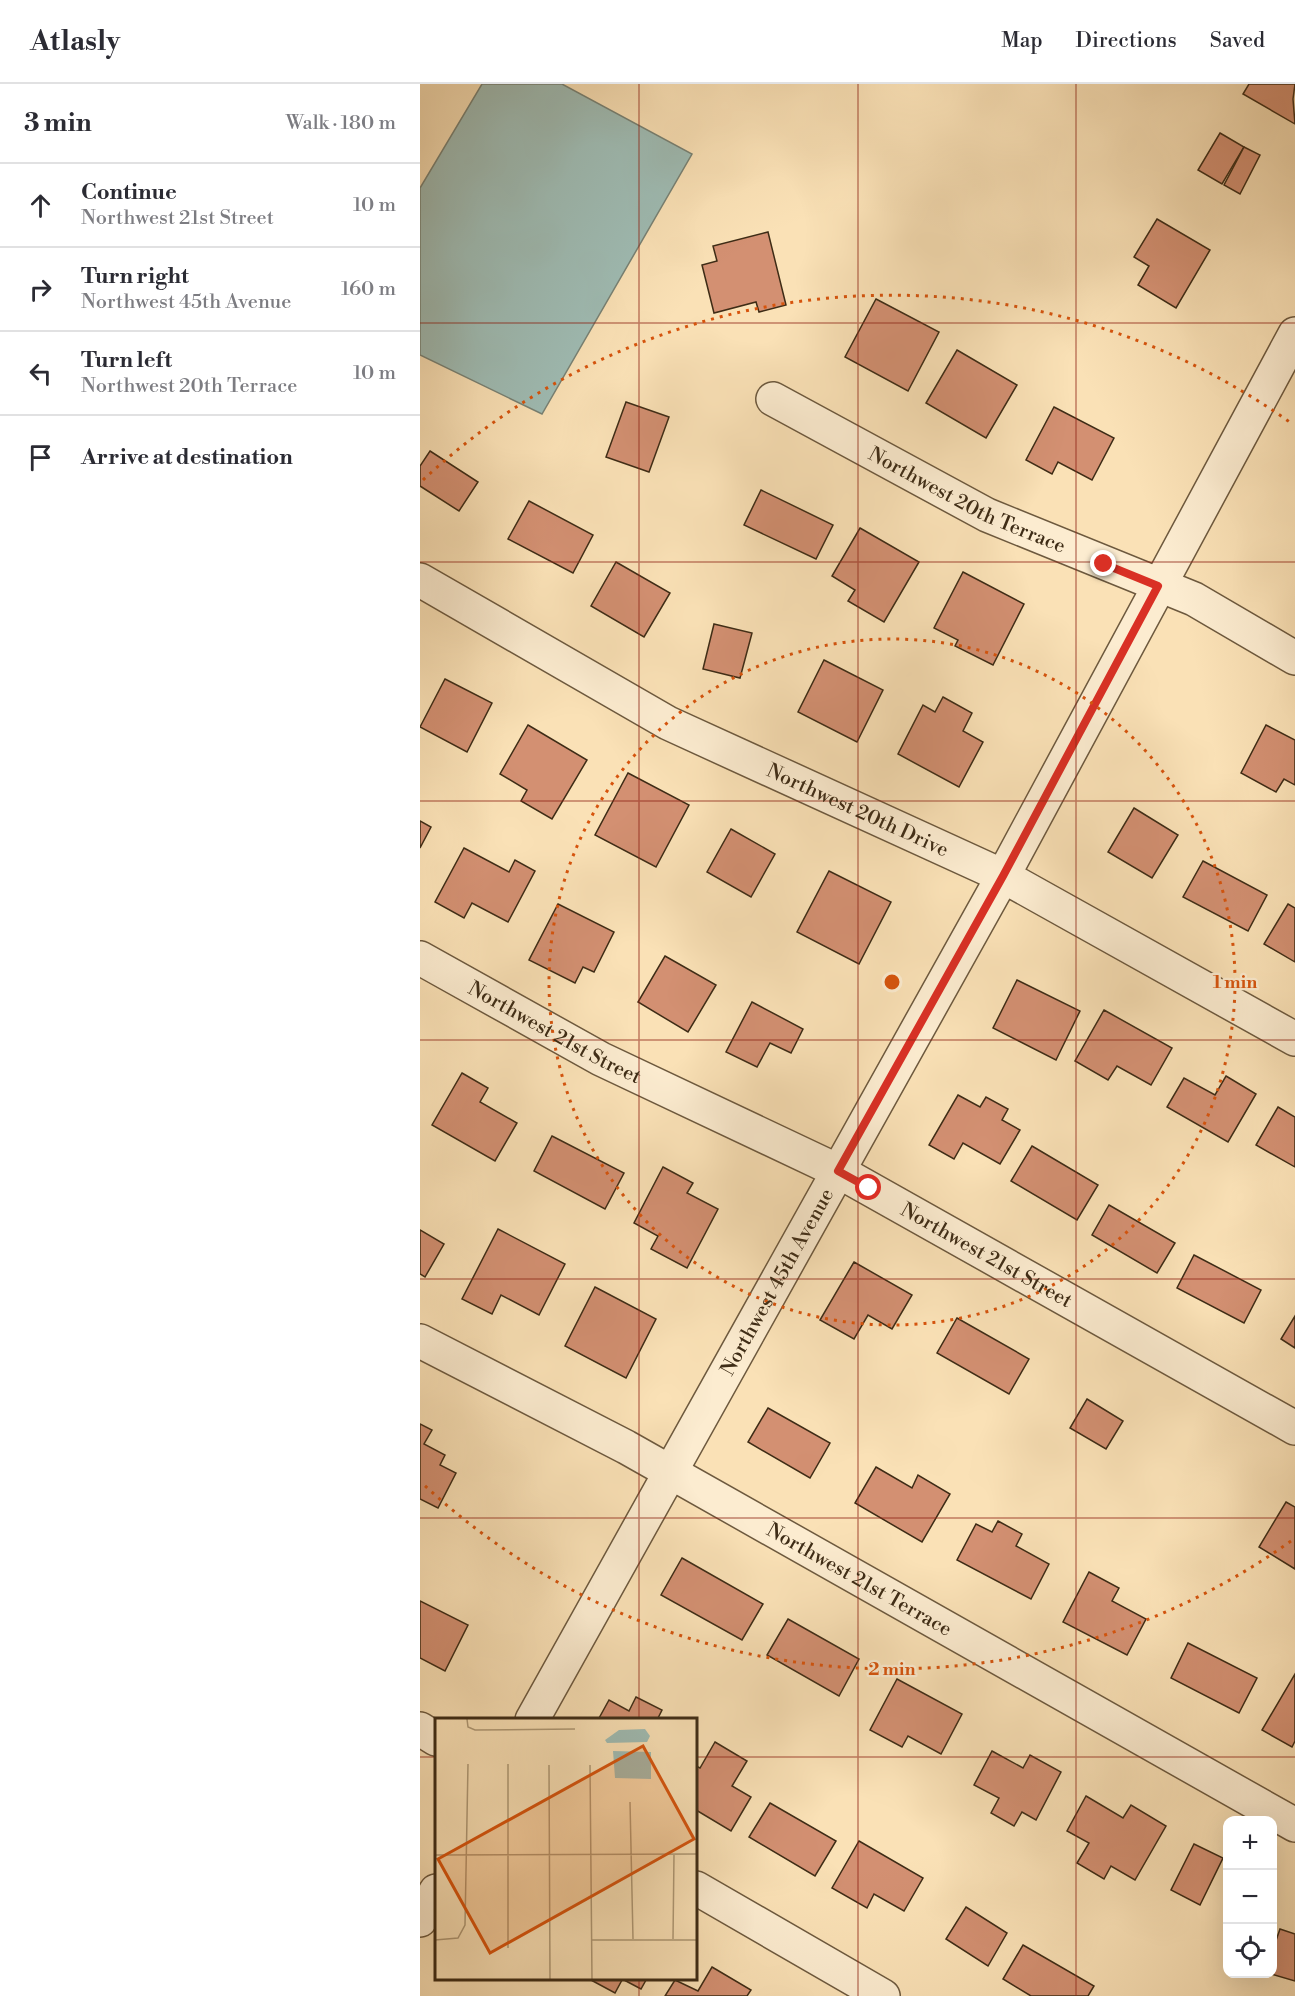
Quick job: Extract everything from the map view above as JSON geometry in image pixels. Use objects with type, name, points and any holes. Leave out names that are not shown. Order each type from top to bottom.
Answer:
[{"type":"street","name":"Northwest 45th Avenue","points":[[533,1718],[1003,876],[1295,334]]},
{"type":"street","name":"Northwest 20th Terrace","points":[[773,399],[987,515],[1194,599],[1295,658]]},
{"type":"street","name":"Northwest 20th Drive","points":[[420,580],[668,723],[1003,876],[1295,1039]]},
{"type":"street","name":"Northwest 21st Street","points":[[420,958],[601,1059],[838,1171],[1295,1428]]},
{"type":"street","name":"Northwest 21st Terrace","points":[[420,1341],[670,1471],[1295,1825]]},
{"type":"street","points":[[420,1729],[435,1738]]},
{"type":"street","points":[[698,1889],[883,1996]]},
{"type":"street","points":[[420,1920],[435,1893]]},
{"type":"water","points":[[482,84],[562,84],[692,154],[542,414],[420,355],[420,188]]},
{"type":"building","points":[[1249,84],[1295,84],[1293,99],[1295,124],[1243,94]]},
{"type":"building","points":[[1220,133],[1244,147],[1222,184],[1198,170]]},
{"type":"building","points":[[1244,147],[1260,155],[1240,194],[1224,185]]},
{"type":"building","points":[[1157,219],[1210,250],[1176,308],[1138,285],[1149,266],[1134,257]]},
{"type":"building","points":[[768,232],[786,305],[759,312],[756,302],[714,313],[702,265],[717,261],[713,246]]},
{"type":"building","points":[[876,299],[939,332],[908,391],[845,357]]},
{"type":"building","points":[[957,350],[1017,385],[986,438],[926,403]]},
{"type":"building","points":[[626,402],[669,417],[649,472],[606,457]]},
{"type":"building","points":[[1054,407],[1114,438],[1092,480],[1058,462],[1052,474],[1026,460]]},
{"type":"building","points":[[430,451],[478,482],[459,511],[420,486],[420,466]]},
{"type":"building","points":[[761,490],[833,525],[816,559],[744,525]]},
{"type":"building","points":[[529,501],[593,535],[573,573],[508,539]]},
{"type":"building","points":[[860,528],[919,562],[884,622],[848,601],[855,590],[832,576]]},
{"type":"building","points":[[616,562],[670,593],[644,637],[591,606]]},
{"type":"building","points":[[963,572],[1024,604],[993,665],[955,646],[958,640],[934,628]]},
{"type":"building","points":[[714,624],[752,633],[740,678],[703,669]]},
{"type":"building","points":[[824,660],[883,690],[857,742],[798,712]]},
{"type":"building","points":[[445,679],[492,703],[467,752],[420,727]]},
{"type":"building","points":[[943,697],[972,713],[963,731],[983,742],[959,787],[898,754],[923,705],[935,712]]},
{"type":"building","points":[[528,725],[587,760],[552,819],[521,801],[527,790],[500,774]]},
{"type":"building","points":[[1266,725],[1295,740],[1295,785],[1284,779],[1276,792],[1241,773]]},
{"type":"building","points":[[628,773],[689,805],[656,867],[595,835]]},
{"type":"building","points":[[1134,808],[1178,835],[1152,878],[1108,852]]},
{"type":"building","points":[[420,821],[431,827],[420,848]]},
{"type":"building","points":[[731,829],[775,854],[751,897],[707,872]]},
{"type":"building","points":[[464,848],[509,872],[515,860],[535,871],[508,922],[472,903],[464,918],[435,902]]},
{"type":"building","points":[[1203,861],[1267,895],[1248,931],[1183,897]]},
{"type":"building","points":[[829,871],[891,902],[859,964],[797,932]]},
{"type":"building","points":[[558,904],[614,932],[594,972],[583,967],[575,983],[529,960]]},
{"type":"building","points":[[1288,904],[1295,908],[1295,962],[1264,944]]},
{"type":"building","points":[[665,956],[716,985],[688,1032],[638,1002]]},
{"type":"building","points":[[1017,980],[1080,1011],[1056,1060],[993,1028]]},
{"type":"building","points":[[752,1002],[803,1029],[791,1053],[770,1043],[757,1067],[726,1052]]},
{"type":"building","points":[[1104,1010],[1172,1048],[1151,1085],[1117,1066],[1108,1080],[1075,1061]]},
{"type":"building","points":[[462,1073],[488,1088],[480,1102],[517,1123],[495,1161],[432,1125]]},
{"type":"building","points":[[1226,1076],[1256,1094],[1228,1142],[1167,1107],[1184,1078],[1215,1095]]},
{"type":"building","points":[[958,1095],[980,1107],[986,1097],[1008,1109],[1002,1120],[1020,1130],[1000,1164],[963,1143],[954,1159],[929,1145]]},
{"type":"building","points":[[1278,1107],[1295,1117],[1295,1167],[1256,1145]]},
{"type":"building","points":[[552,1136],[624,1173],[605,1209],[534,1171]]},
{"type":"building","points":[[1032,1146],[1098,1185],[1077,1220],[1011,1181]]},
{"type":"building","points":[[663,1167],[693,1183],[687,1193],[718,1209],[687,1268],[651,1249],[658,1236],[634,1223]]},
{"type":"building","points":[[1109,1205],[1175,1243],[1157,1273],[1092,1235]]},
{"type":"building","points":[[498,1229],[565,1264],[539,1315],[501,1295],[492,1314],[462,1299]]},
{"type":"building","points":[[420,1230],[444,1244],[425,1277],[420,1274]]},
{"type":"building","points":[[1194,1255],[1261,1290],[1244,1323],[1177,1288]]},
{"type":"building","points":[[854,1262],[912,1295],[892,1329],[868,1315],[854,1339],[820,1320]]},
{"type":"building","points":[[595,1287],[656,1319],[626,1378],[565,1346]]},
{"type":"building","points":[[1295,1316],[1295,1348],[1281,1339]]},
{"type":"building","points":[[957,1318],[1029,1359],[1009,1394],[937,1353]]},
{"type":"building","points":[[1087,1399],[1123,1421],[1106,1449],[1070,1428]]},
{"type":"building","points":[[768,1408],[830,1443],[810,1478],[748,1442]]},
{"type":"building","points":[[420,1424],[432,1430],[424,1444],[445,1455],[440,1465],[456,1473],[438,1508],[420,1499]]},
{"type":"building","points":[[876,1467],[912,1488],[918,1475],[950,1494],[922,1542],[855,1503]]},
{"type":"building","points":[[1286,1502],[1295,1507],[1295,1569],[1259,1547]]},
{"type":"building","points":[[998,1521],[1022,1534],[1016,1546],[1049,1564],[1031,1599],[957,1560],[976,1524],[992,1532]]},
{"type":"building","points":[[682,1558],[763,1604],[742,1640],[661,1595]]},
{"type":"building","points":[[1089,1572],[1119,1588],[1112,1601],[1146,1619],[1127,1655],[1063,1622]]},
{"type":"building","points":[[420,1601],[468,1625],[445,1671],[420,1658]]},
{"type":"building","points":[[788,1619],[859,1659],[839,1696],[767,1655]]},
{"type":"building","points":[[1188,1643],[1257,1678],[1239,1713],[1171,1678]]},
{"type":"building","points":[[1295,1674],[1295,1741],[1292,1747],[1262,1730]]},
{"type":"building","points":[[897,1679],[962,1714],[941,1754],[908,1736],[902,1747],[870,1730]]},
{"type":"building","points":[[636,1697],[662,1710],[658,1718],[599,1718],[609,1700],[629,1711]]},
{"type":"building","points":[[715,1742],[747,1761],[732,1786],[751,1797],[731,1831],[698,1811],[698,1767],[700,1768]]},
{"type":"building","points":[[992,1751],[1023,1768],[1030,1755],[1061,1772],[1036,1820],[1022,1812],[1014,1826],[991,1813],[999,1798],[974,1785]]},
{"type":"building","points":[[1086,1796],[1123,1818],[1131,1805],[1166,1826],[1135,1880],[1111,1866],[1104,1879],[1077,1863],[1089,1843],[1067,1831]]},
{"type":"building","points":[[770,1803],[836,1841],[815,1876],[749,1837]]},
{"type":"building","points":[[859,1841],[923,1878],[904,1911],[874,1894],[867,1908],[832,1888]]},
{"type":"building","points":[[1194,1844],[1223,1858],[1200,1905],[1171,1890]]},
{"type":"building","points":[[966,1907],[1007,1933],[988,1966],[946,1939]]},
{"type":"building","points":[[1280,1929],[1295,1934],[1295,1981],[1277,1976],[1277,1938]]},
{"type":"building","points":[[1023,1945],[1094,1986],[1088,1996],[1031,1996],[1003,1979]]},
{"type":"building","points":[[712,1967],[751,1990],[747,1996],[665,1996],[674,1981],[698,1991]]},
{"type":"building","points":[[593,1981],[621,1981],[615,1993]]},
{"type":"building","points":[[626,1981],[645,1981],[641,1989]]},
{"type":"route","points":[[869,1188],[838,1171],[1003,876],[1158,586],[1104,564]]}]
